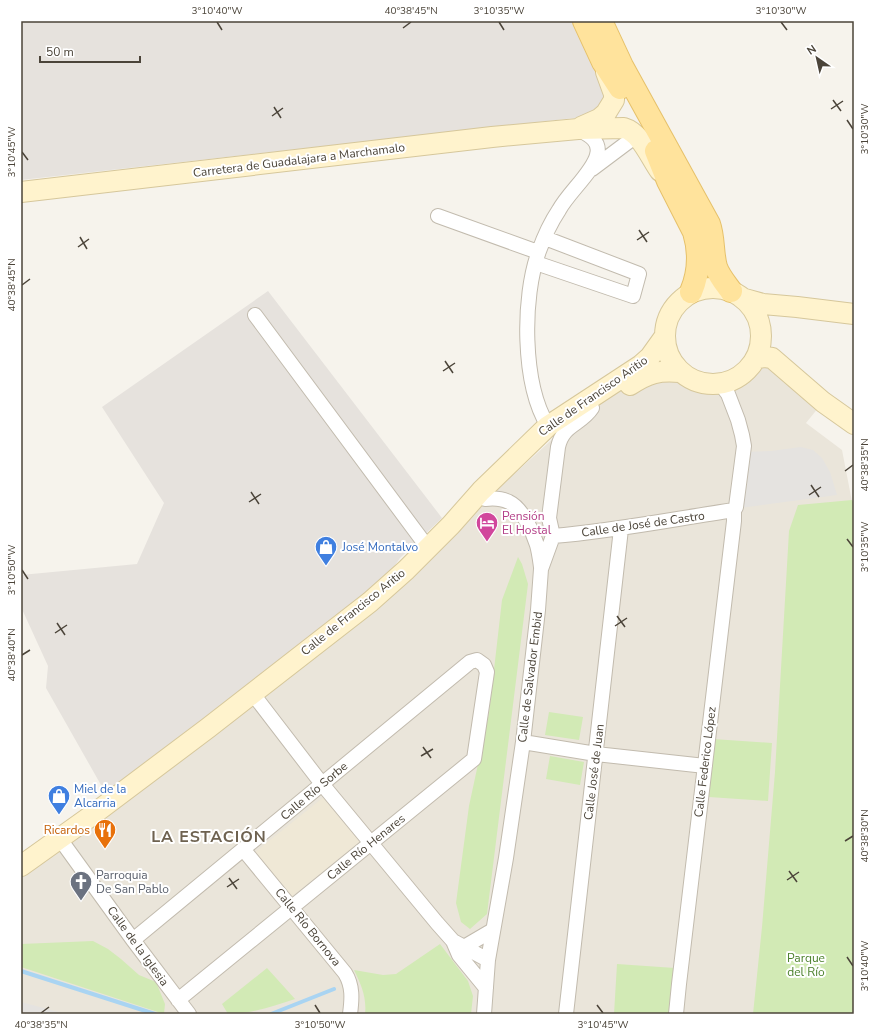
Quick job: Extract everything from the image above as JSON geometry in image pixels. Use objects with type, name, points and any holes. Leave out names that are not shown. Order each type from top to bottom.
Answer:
[{"type":"main road","points":[[578,129],[599,120],[606,113],[614,100],[614,94],[603,62],[596,22]]},
{"type":"main road","points":[[596,22],[710,224],[716,268],[723,280],[738,295],[752,306],[760,320],[762,335],[756,358],[753,365],[741,376],[726,383],[710,384],[694,380],[680,372],[670,358],[666,348],[666,326],[672,311],[682,298],[691,292],[711,287],[727,289],[738,295],[763,304],[854,314]]},
{"type":"main road","points":[[603,62],[631,106],[654,148],[668,181],[694,232],[698,258],[696,281],[691,292]]},
{"type":"main road","points":[[578,129],[624,128],[633,132],[668,181]]},
{"type":"main road","name":"Carretera de Guadalajara a Marchamalo","points":[[21,192],[492,137],[578,129]]},
{"type":"main road","name":"Calle de Francisco Aritio","points":[[21,866],[60,839],[253,694],[370,602],[452,525],[481,491],[548,426],[641,365],[650,357],[665,336]]},
{"type":"main road","points":[[756,358],[772,358],[823,402],[854,424]]},
{"type":"main road","name":"Calle de Francisco Aritio","points":[[452,525],[475,508],[552,434],[644,376],[660,372],[680,372]]},
{"type":"street","points":[[548,426],[541,416],[528,364],[527,315],[530,290],[537,257],[545,238],[559,209],[590,171],[597,157],[598,150],[594,138],[578,129]]},
{"type":"street","points":[[590,171],[636,136]]},
{"type":"street","points":[[438,216],[633,296],[639,274],[545,238]]},
{"type":"street","points":[[256,315],[428,548]]},
{"type":"street","name":"Calle Federico López","points":[[676,1014],[735,515],[734,510],[736,507],[744,446],[738,420],[728,394],[722,386],[716,384]]},
{"type":"street","points":[[553,536],[549,518],[560,439],[566,431],[586,415],[592,408]]},
{"type":"street","points":[[484,499],[495,498],[505,500],[515,506],[532,530],[537,545],[541,569]]},
{"type":"street","name":"Calle de José de Castro","points":[[553,536],[620,529],[734,510]]},
{"type":"street","name":"Calle José de Juan","points":[[566,1014],[620,529]]},
{"type":"street","name":"Calle de Salvador Embid","points":[[484,1014],[488,960],[506,858],[523,742],[538,610],[541,569],[553,536]]},
{"type":"street","name":"Calle Río Sorbe","points":[[133,940],[470,662],[477,660]]},
{"type":"street","name":"Calle Río Henares","points":[[178,1000],[474,759],[487,672],[484,665],[477,660]]},
{"type":"street","points":[[253,694],[322,784],[437,923],[459,944],[488,960]]},
{"type":"street","points":[[523,742],[596,754],[705,766]]},
{"type":"street","name":"Calle de la Iglesia","points":[[60,839],[189,1014]]},
{"type":"street","name":"Calle Río Bornova","points":[[243,849],[338,963],[349,980],[352,998],[350,1014]]},
{"type":"street","points":[[459,944],[493,930]]},
{"type":"street","points":[[459,944],[460,955],[486,988]]},
{"type":"shaded area","points":[[21,21],[572,21],[600,75],[607,98],[597,111],[583,117],[21,180]]},
{"type":"shaded area","points":[[268,291],[442,518],[400,558],[370,602],[113,800],[101,785],[46,688],[48,666],[21,607],[21,575],[137,564],[164,503],[102,407]]},
{"type":"shaded area","points":[[761,363],[823,402],[806,423],[842,450],[854,512],[854,992],[851,1014],[21,1014],[21,875],[472,516],[495,492],[560,432],[646,372],[679,379],[717,393],[739,385]]},
{"type":"shaded area","points":[[801,447],[813,450],[822,458],[830,472],[837,495],[740,508],[746,452],[771,451]]},
{"type":"shaded area","points":[[325,796],[361,841],[290,898],[254,853]]},
{"type":"shaded area","points":[[21,1002],[66,1014],[22,1014]]},
{"type":"green space","name":"Parque del Río","points":[[852,500],[854,504],[854,1014],[753,1014],[775,772],[789,531],[798,505]]},
{"type":"green space","points":[[518,557],[522,564],[528,584],[487,914],[470,929],[461,922],[456,903],[469,806],[489,713],[502,600]]},
{"type":"green space","points":[[549,712],[583,717],[579,740],[545,735]]},
{"type":"green space","points":[[713,739],[772,743],[768,801],[709,797]]},
{"type":"green space","points":[[550,756],[584,762],[580,785],[546,779]]},
{"type":"green space","points":[[93,941],[108,949],[139,975],[156,982],[165,1004],[164,1014],[21,967],[21,944]]},
{"type":"green space","points":[[440,944],[468,981],[473,996],[471,1014],[365,1014],[363,991],[354,970],[383,975],[396,974]]},
{"type":"green space","points":[[617,964],[675,968],[669,1014],[614,1014]]},
{"type":"green space","points":[[267,968],[295,999],[254,1011],[228,1014],[222,1004]]},
{"type":"waterway","points":[[21,971],[155,1014]]},
{"type":"waterway","points":[[271,1014],[334,989]]},
{"type":"place","name":"Pensión El Hostal","points":[[487,542]]},
{"type":"place","name":"José Montalvo","points":[[326,566]]},
{"type":"place","name":"Miel de la Alcarria","points":[[59,816]]},
{"type":"place","name":"Ricardos","points":[[105,850]]},
{"type":"place","name":"Parroquia De San Pablo","points":[[81,902]]},
{"type":"district","name":"LA ESTACIÓN","points":[[209,837]]}]
